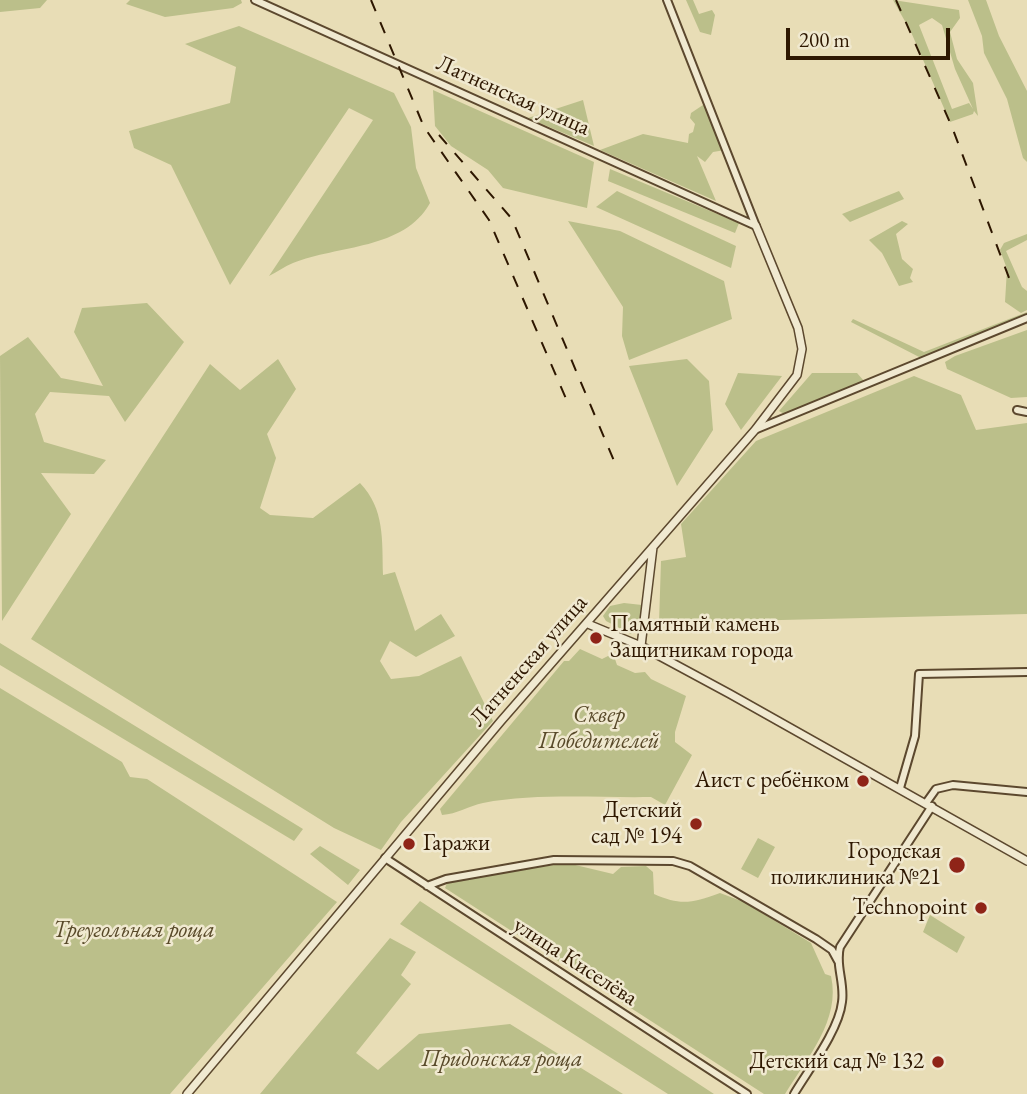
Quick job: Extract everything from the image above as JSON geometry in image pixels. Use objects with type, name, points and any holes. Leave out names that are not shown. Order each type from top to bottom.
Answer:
[{"type":"street","name":"Латненская улица","points":[[254,0],[756,226]]},
{"type":"street","name":"Латненская улица","points":[[187,1094],[385,858],[755,430],[797,375],[802,349],[798,328],[667,0]]},
{"type":"street","points":[[755,430],[1027,318]]},
{"type":"street","points":[[1017,410],[1027,412]]},
{"type":"street","points":[[641,646],[653,546]]},
{"type":"street","points":[[588,624],[641,646],[929,804],[1027,861]]},
{"type":"street","points":[[900,788],[914,743],[919,674],[1027,672]]},
{"type":"street","points":[[838,961],[841,947],[936,789],[953,785],[1027,792]]},
{"type":"street","name":"улица Киселёва","points":[[385,858],[747,1094]]},
{"type":"street","points":[[427,886],[446,878],[554,860],[673,861],[690,866],[816,939],[832,950],[838,961],[843,995],[840,1014],[794,1094]]},
{"type":"green space","points":[[0,0],[47,0],[40,8],[0,12]]},
{"type":"green space","points":[[130,0],[241,0],[242,3],[233,8],[165,17],[126,4]]},
{"type":"green space","points":[[686,0],[693,0],[699,14],[712,10],[715,15],[711,35],[700,32]]},
{"type":"green space","points":[[893,0],[959,10],[960,18],[950,32],[957,59],[973,83],[978,116],[974,111],[973,114],[950,122],[911,32]],"holes":[[[932,18],[942,25],[955,69],[973,109],[969,103],[952,109],[919,25]]]},
{"type":"green space","points":[[968,0],[986,0],[999,36],[1027,91],[1027,162],[1023,158],[1007,99],[984,53],[982,36]]},
{"type":"green space","points":[[239,26],[394,93],[411,127],[416,168],[430,203],[418,218],[404,230],[387,238],[311,257],[290,264],[269,276],[373,120],[349,108],[230,285],[171,165],[134,148],[129,131],[230,103],[236,67],[185,44]]},
{"type":"green space","points":[[433,90],[594,162],[587,208],[503,188],[488,170],[451,146],[435,126]]},
{"type":"green space","points":[[583,100],[594,146],[528,118]]},
{"type":"green space","points":[[703,105],[709,111],[725,150],[713,152],[705,162],[697,156],[716,201],[600,150],[643,134],[688,143],[689,134],[693,132],[695,124],[690,118],[691,113]]},
{"type":"green space","points":[[610,169],[739,223],[735,233],[608,181]]},
{"type":"green space","points":[[617,191],[736,246],[731,268],[596,207]]},
{"type":"green space","points":[[899,191],[904,199],[850,222],[842,214]]},
{"type":"green space","points":[[568,221],[620,231],[724,281],[732,319],[629,360],[622,336],[623,307]]},
{"type":"green space","points":[[902,221],[908,224],[896,234],[902,259],[913,269],[910,278],[913,282],[899,286],[882,253],[869,240]]},
{"type":"green space","points":[[1027,234],[1027,240],[1006,251],[1022,287],[1027,291],[1027,310],[1021,313],[1005,302],[1007,269],[1000,250],[1004,243]]},
{"type":"green space","points":[[147,303],[184,342],[125,422],[109,396],[50,392],[35,414],[44,442],[106,460],[94,474],[41,473],[71,514],[2,621],[0,356],[28,337],[61,378],[103,386],[74,332],[82,308]]},
{"type":"green space","points":[[1027,312],[1027,316],[923,359],[851,322],[853,319],[924,352]]},
{"type":"green space","points":[[1027,330],[1027,397],[1011,398],[947,369],[945,362],[955,356]]},
{"type":"green space","points":[[278,359],[296,389],[267,434],[276,458],[260,508],[270,515],[313,518],[360,483],[378,514],[382,537],[383,575],[395,572],[415,631],[441,614],[455,636],[416,657],[390,641],[380,661],[391,679],[419,676],[461,656],[493,721],[401,822],[381,850],[334,828],[31,639],[210,364],[240,390]]},
{"type":"green space","points":[[687,359],[709,381],[713,430],[677,486],[629,366]]},
{"type":"green space","points":[[738,373],[782,376],[741,430],[725,404]]},
{"type":"green space","points":[[812,373],[857,373],[864,381],[786,415],[779,411]]},
{"type":"green space","points":[[914,376],[961,395],[976,430],[1027,423],[1027,614],[659,623],[661,561],[686,557],[681,524],[756,441]]},
{"type":"green space","points":[[624,603],[642,605],[639,624],[631,634],[606,621],[603,616],[610,606]]},
{"type":"green space","points":[[0,643],[303,829],[294,841],[0,665]]},
{"type":"green space","name":"Сквер Победителей","points":[[580,649],[602,659],[608,656],[615,659],[617,665],[635,673],[645,672],[651,679],[686,696],[675,732],[675,742],[692,755],[665,805],[651,797],[545,797],[483,803],[442,815],[440,809],[564,661],[569,661]]},
{"type":"green space","name":"Треугольная роща","points":[[0,688],[122,762],[130,777],[147,779],[337,902],[170,1094],[0,1094]]},
{"type":"green space","points":[[758,838],[775,847],[758,878],[741,869]]},
{"type":"green space","points":[[320,846],[360,870],[348,885],[310,854]]},
{"type":"green space","points":[[567,863],[613,874],[621,867],[646,866],[653,872],[654,894],[687,902],[720,893],[744,902],[811,943],[825,974],[831,976],[831,1008],[820,1038],[785,1094],[764,1094],[445,888],[448,881]]},
{"type":"green space","points":[[420,901],[714,1094],[668,1094],[400,924]]},
{"type":"green space","points":[[930,915],[965,937],[957,953],[923,932]]},
{"type":"green space","name":"Придонская роща","points":[[390,938],[416,952],[401,975],[411,984],[356,1053],[378,1070],[419,1034],[510,1024],[623,1094],[260,1094]]},
{"type":"railway","points":[[371,0],[424,127],[489,220],[567,401]]},
{"type":"railway","points":[[896,0],[952,127],[1011,283]]},
{"type":"railway","points":[[439,135],[512,219],[617,468]]},
{"type":"place","name":"Памятный камень Защитникам города","points":[[596,638]]},
{"type":"place","name":"Аист с ребёнком","points":[[863,781]]},
{"type":"place","name":"Детский сад № 194","points":[[696,824]]},
{"type":"place","name":"Гаражи","points":[[409,844]]},
{"type":"place","name":"Городская поликлиника №21","points":[[957,865]]},
{"type":"place","name":"Technopoint","points":[[981,908]]},
{"type":"place","name":"Детский сад № 132","points":[[938,1062]]}]
